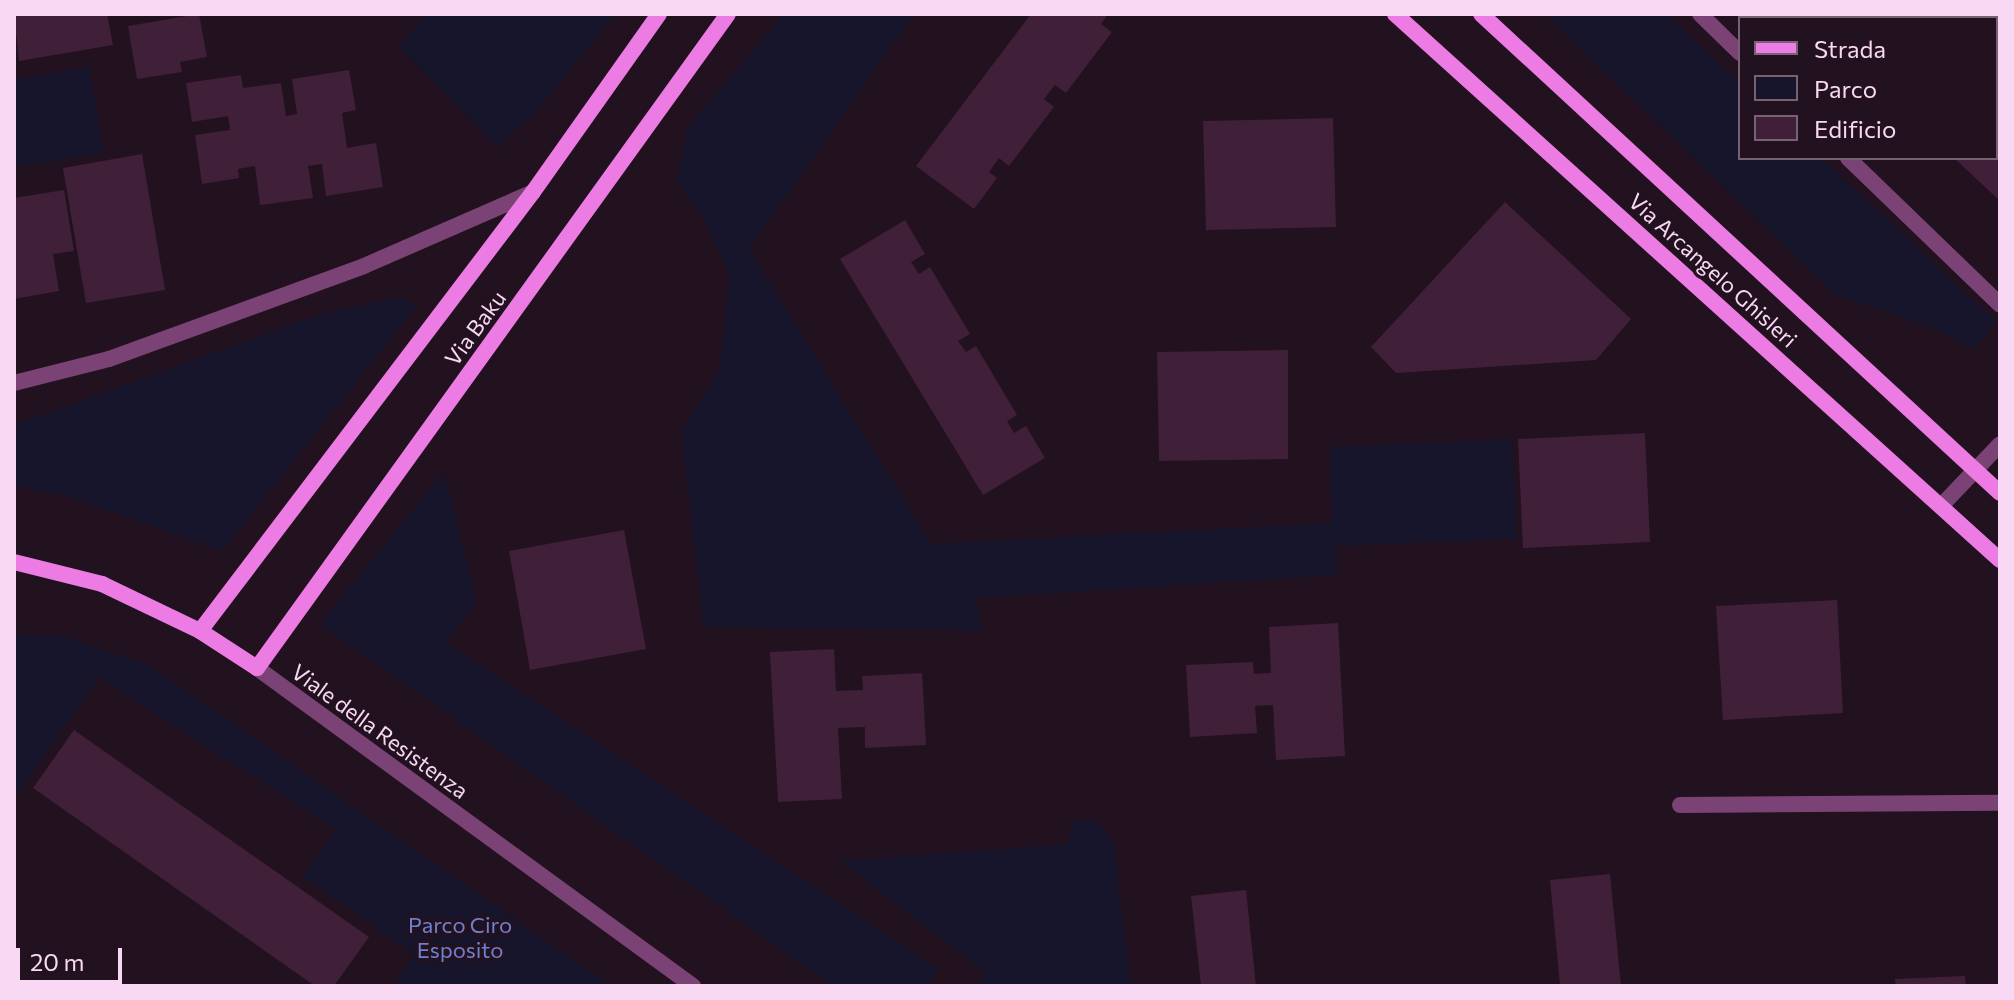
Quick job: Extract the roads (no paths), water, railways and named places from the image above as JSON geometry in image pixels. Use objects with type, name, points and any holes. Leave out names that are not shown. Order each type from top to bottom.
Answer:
[{"type":"main road","name":"Via Baku","points":[[200,631],[533,192],[659,14]]},
{"type":"main road","name":"Via Baku","points":[[257,668],[728,14]]},
{"type":"main road","name":"Via Arcangelo Ghisleri","points":[[1395,14],[2000,560]]},
{"type":"main road","name":"Via Arcangelo Ghisleri","points":[[1481,14],[2000,493]]},
{"type":"main road","name":"Viale della Resistenza","points":[[14,562],[102,584],[200,631],[257,668]]},
{"type":"street","points":[[1700,14],[1738,51]]},
{"type":"street","points":[[1850,160],[2000,305]]},
{"type":"street","points":[[14,383],[109,359],[364,266],[533,192]]},
{"type":"street","points":[[1942,505],[2000,444]]},
{"type":"street","name":"Viale della Resistenza","points":[[257,668],[693,986]]},
{"type":"street","points":[[1680,805],[2000,803]]},
{"type":"park label","name":"Parco Ciro Esposito","points":[[460,936]]}]
